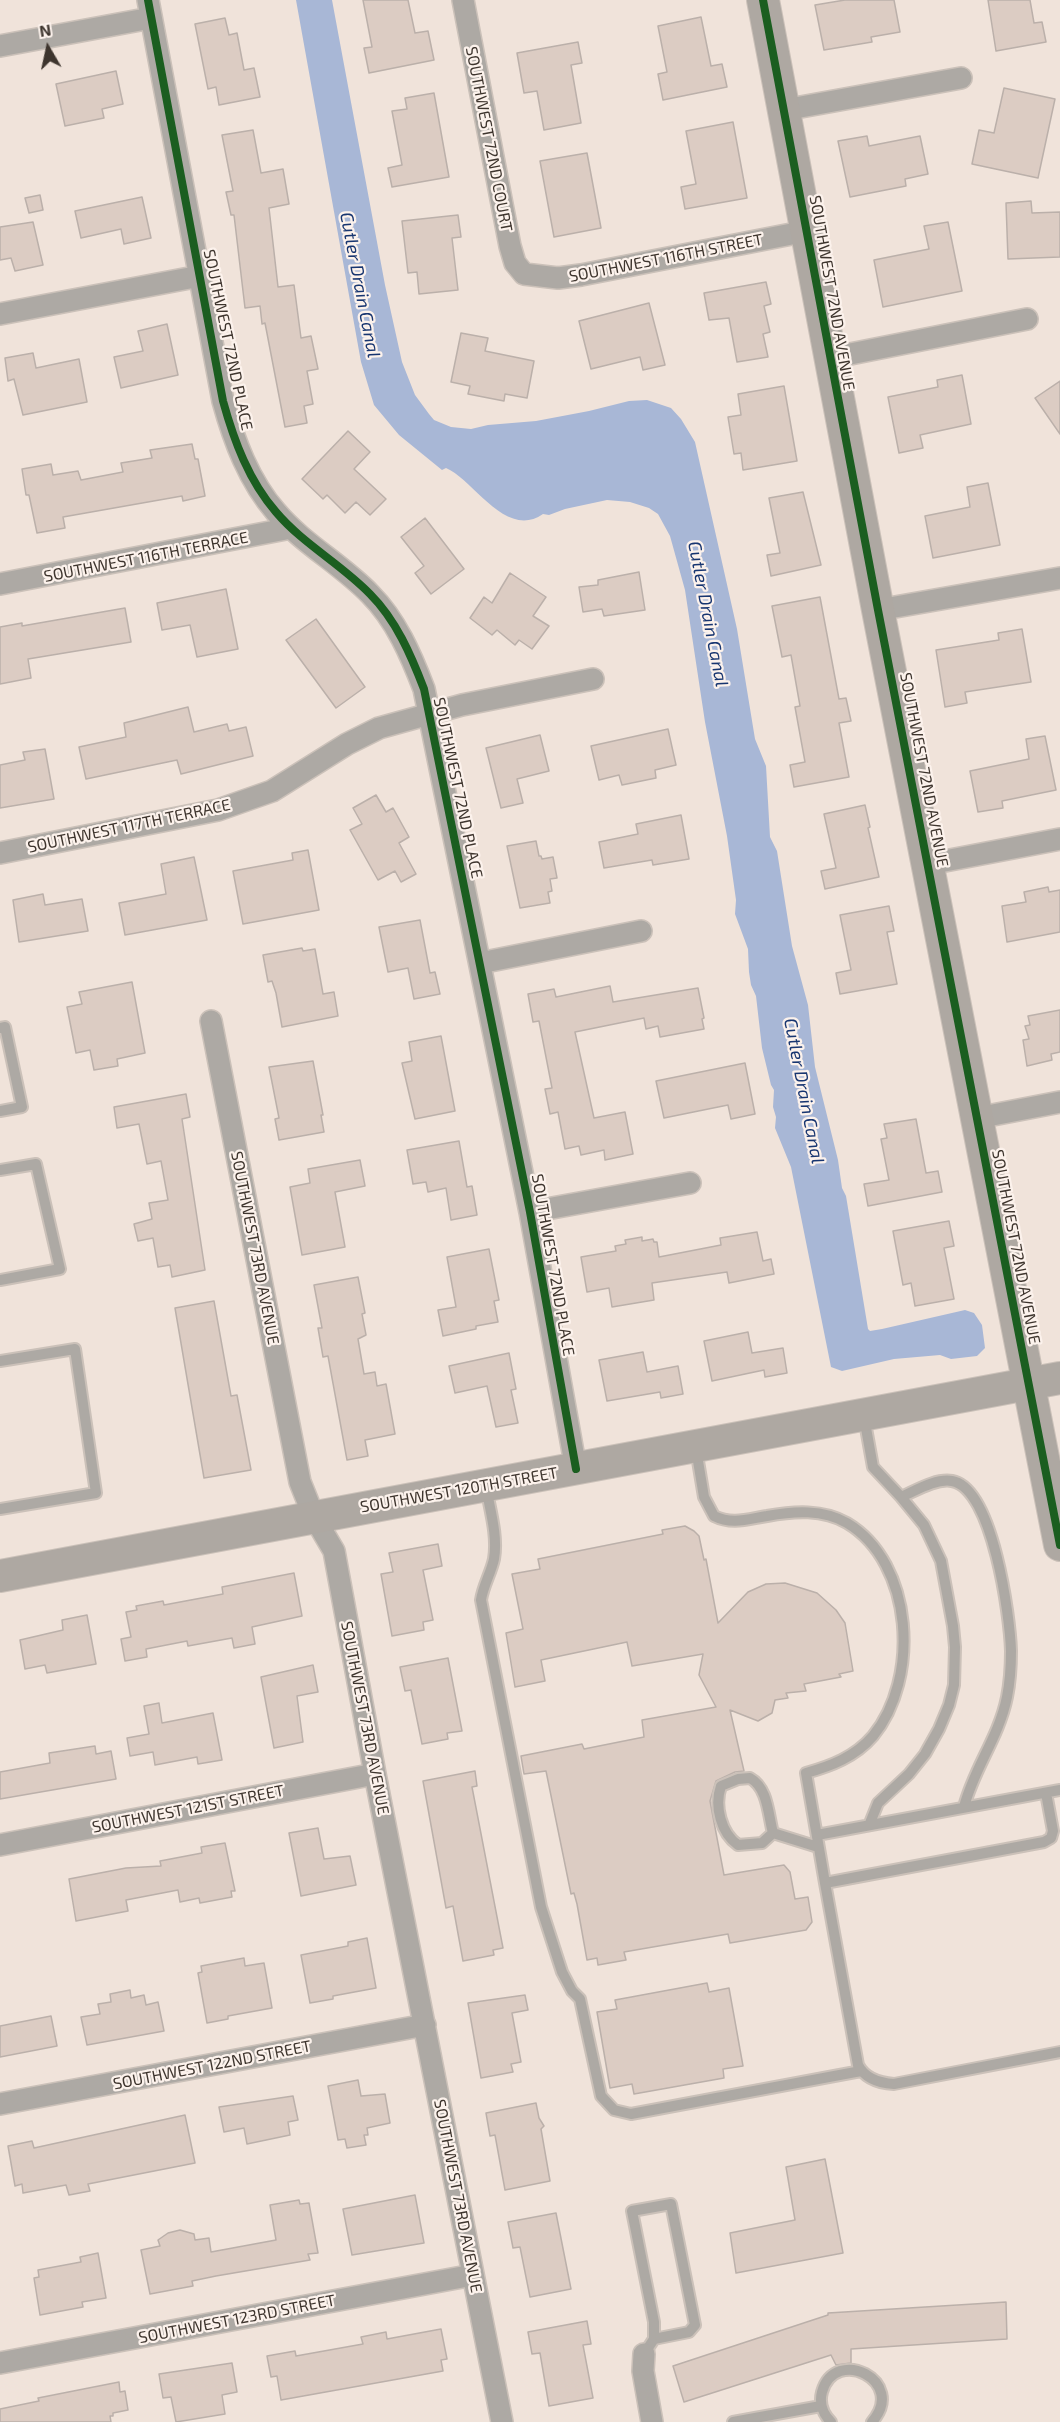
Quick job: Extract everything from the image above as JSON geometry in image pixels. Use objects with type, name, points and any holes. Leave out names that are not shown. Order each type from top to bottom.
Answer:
[{"type":"street","name":"SOUTHWEST 72ND COURT","points":[[463,0],[510,246],[515,263],[524,274]]},
{"type":"street","name":"SOUTHWEST 72ND AVENUE","points":[[763,0],[878,610],[1060,1545]]},
{"type":"street","points":[[0,46],[149,9]]},
{"type":"street","name":"SOUTHWEST 72ND PLACE","points":[[149,9],[223,401],[237,446],[265,498],[291,528],[364,588],[387,614],[410,654],[424,689],[530,1212],[576,1469]]},
{"type":"street","points":[[784,110],[961,78]]},
{"type":"street","name":"SOUTHWEST 116TH STREET","points":[[524,274],[558,278],[581,275],[807,231]]},
{"type":"street","points":[[0,314],[200,276]]},
{"type":"street","points":[[830,358],[1027,319]]},
{"type":"street","name":"SOUTHWEST 116TH TERRACE","points":[[0,584],[291,528]]},
{"type":"street","points":[[878,610],[1060,578]]},
{"type":"street","name":"SOUTHWEST 117TH TERRACE","points":[[0,853],[192,817],[272,791],[347,744],[379,728],[429,713],[593,679]]},
{"type":"street","points":[[928,864],[1060,839]]},
{"type":"street","points":[[480,963],[641,931]]},
{"type":"street","name":"SOUTHWEST 73RD AVENUE","points":[[211,1021],[300,1482],[314,1517],[334,1551],[375,1774],[502,2422]]},
{"type":"street","points":[[977,1118],[1060,1102]]},
{"type":"street","points":[[530,1212],[690,1183]]},
{"type":"street","name":"SOUTHWEST 120TH STREET","points":[[2,1573],[1060,1378]]},
{"type":"street","name":"SOUTHWEST 121ST STREET","points":[[0,1845],[375,1774]]},
{"type":"street","name":"SOUTHWEST 122ND STREET","points":[[0,2104],[425,2025]]},
{"type":"street","name":"SOUTHWEST 123RD STREET","points":[[0,2363],[473,2275]]},
{"type":"street","points":[[649,2346],[643,2372],[652,2422]]},
{"type":"lane","points":[[0,1028],[5,1027],[22,1107],[0,1111]]},
{"type":"lane","points":[[0,1170],[36,1164],[60,1269],[0,1280]]},
{"type":"lane","points":[[0,1361],[75,1349],[96,1493],[0,1509]]},
{"type":"lane","points":[[863,1414],[873,1467],[924,1525],[941,1561],[956,1647],[954,1685],[939,1729],[925,1754],[909,1774],[878,1803],[870,1823]]},
{"type":"lane","points":[[695,1445],[704,1497],[714,1515],[733,1522],[795,1513],[817,1512],[833,1516],[861,1533],[876,1549],[887,1565],[896,1588],[904,1644],[903,1666],[890,1708],[880,1726],[859,1749],[826,1767],[806,1773],[861,2071]]},
{"type":"lane","points":[[901,1497],[942,1481],[953,1481],[963,1486],[975,1500],[983,1515],[999,1569],[1010,1641],[1007,1697],[995,1738],[969,1787],[964,1807]]},
{"type":"lane","points":[[485,1485],[495,1545],[494,1559],[481,1600],[541,1907],[562,1972],[579,1999],[601,2096],[614,2110],[631,2114],[861,2071],[876,2081],[894,2084],[1060,2052]]},
{"type":"lane","points":[[750,1778],[759,1783],[773,1833],[762,1844],[752,1846],[738,1845],[730,1840],[722,1822],[719,1805],[721,1786],[738,1779],[750,1778]]},
{"type":"lane","points":[[816,1834],[1060,1790]]},
{"type":"lane","points":[[825,1883],[1044,1842],[1051,1838],[1053,1831],[1046,1793]]},
{"type":"lane","points":[[773,1833],[818,1847]]},
{"type":"lane","points":[[671,2204],[694,2325],[689,2332],[649,2346],[654,2322],[632,2211],[671,2204]]},
{"type":"lane","points":[[831,2422],[821,2406],[823,2389],[835,2374],[844,2370],[864,2373],[879,2387],[881,2407],[872,2422]]},
{"type":"lane","points":[[733,2422],[821,2406]]},
{"type":"water","name":"Cutler Drain Canal","points":[[296,0],[332,0],[385,285],[402,362],[415,395],[434,420],[451,427],[471,429],[488,425],[536,421],[629,401],[647,400],[671,408],[681,419],[695,442],[737,629],[755,739],[766,766],[770,837],[777,851],[792,946],[808,1005],[815,1067],[838,1160],[842,1188],[846,1196],[868,1329],[870,1331],[882,1329],[965,1310],[974,1313],[982,1325],[985,1348],[977,1356],[951,1359],[940,1355],[894,1359],[842,1371],[831,1367],[791,1167],[775,1128],[774,1090],[762,1048],[756,996],[749,972],[748,949],[735,914],[736,900],[727,836],[705,722],[685,590],[670,536],[658,514],[649,508],[630,502],[607,500],[565,509],[549,515],[543,514],[529,520],[516,519],[503,514],[457,474],[446,468],[442,470],[399,435],[374,405],[361,362]]},
{"type":"building","points":[[363,0],[408,0],[415,33],[428,31],[434,60],[369,73],[364,48],[372,47]]},
{"type":"building","points":[[845,0],[894,0],[900,32],[871,37],[872,42],[824,50],[815,5]]},
{"type":"building","points":[[988,0],[1030,0],[1034,23],[1042,22],[1046,42],[996,51]]},
{"type":"building","points":[[701,17],[711,66],[722,64],[727,87],[663,100],[658,74],[667,72],[658,26]]},
{"type":"building","points":[[225,18],[229,35],[237,33],[244,70],[254,68],[260,97],[219,105],[216,87],[208,89],[195,24]]},
{"type":"building","points":[[578,42],[582,63],[571,65],[581,123],[544,130],[537,91],[524,93],[517,53]]},
{"type":"building","points":[[116,71],[123,104],[102,109],[104,118],[65,126],[56,84]]},
{"type":"building","points":[[1004,88],[1055,99],[1038,178],[972,164],[979,130],[994,133]]},
{"type":"building","points":[[434,93],[449,177],[392,187],[388,168],[402,165],[392,111],[407,109],[405,98]]},
{"type":"building","points":[[733,122],[747,198],[685,209],[681,187],[696,184],[686,131]]},
{"type":"building","points":[[253,130],[261,173],[283,169],[289,204],[269,208],[278,287],[294,285],[301,338],[311,336],[318,369],[307,371],[313,404],[304,406],[307,423],[285,427],[260,306],[245,308],[234,215],[231,215],[226,192],[233,191],[222,135]]},
{"type":"building","points":[[867,136],[869,146],[920,136],[928,174],[905,179],[906,186],[850,197],[838,141]]},
{"type":"building","points":[[587,153],[601,228],[554,237],[540,161]]},
{"type":"building","points":[[40,195],[43,210],[29,213],[25,198]]},
{"type":"building","points":[[142,197],[151,238],[124,244],[121,229],[81,238],[75,211]]},
{"type":"building","points":[[1031,201],[1032,213],[1060,212],[1060,257],[1008,259],[1006,203]]},
{"type":"building","points":[[458,215],[461,237],[452,238],[458,290],[419,294],[417,272],[408,273],[402,221]]},
{"type":"building","points":[[33,222],[43,265],[15,271],[11,258],[0,260],[0,227]]},
{"type":"building","points":[[948,222],[962,291],[883,307],[874,260],[929,249],[924,226]]},
{"type":"building","points":[[766,282],[771,304],[764,306],[770,332],[763,334],[768,357],[737,362],[729,318],[709,320],[704,293]]},
{"type":"building","points":[[649,303],[665,365],[643,370],[640,357],[591,369],[579,321]]},
{"type":"building","points":[[167,324],[178,375],[121,388],[114,357],[143,351],[138,331]]},
{"type":"building","points":[[461,333],[488,338],[485,351],[534,361],[527,398],[505,394],[504,401],[468,394],[470,386],[451,382]]},
{"type":"building","points":[[33,353],[36,368],[79,359],[87,402],[23,415],[14,379],[8,381],[5,358]]},
{"type":"building","points":[[962,375],[971,424],[920,435],[923,448],[899,453],[888,397],[938,387],[937,380]]},
{"type":"building","points":[[1060,381],[1060,434],[1035,398]]},
{"type":"building","points":[[784,386],[797,461],[743,470],[741,453],[734,454],[728,417],[741,415],[738,394]]},
{"type":"building","points":[[348,431],[370,452],[354,469],[386,499],[370,515],[356,502],[345,513],[327,495],[323,499],[302,479]]},
{"type":"building","points":[[192,444],[195,459],[198,459],[205,496],[183,501],[182,496],[63,517],[65,528],[37,533],[29,495],[26,495],[22,469],[51,464],[53,475],[78,471],[81,480],[123,472],[121,463],[152,458],[150,450]]},
{"type":"building","points":[[988,483],[1000,545],[933,558],[925,516],[970,507],[967,487]]},
{"type":"building","points":[[803,492],[821,565],[771,576],[767,555],[780,553],[769,498]]},
{"type":"building","points":[[425,518],[464,569],[431,594],[415,573],[424,566],[401,537]]},
{"type":"building","points":[[639,572],[645,610],[604,616],[602,609],[583,612],[579,587],[598,585],[598,580]]},
{"type":"building","points":[[510,573],[546,597],[533,616],[549,626],[532,649],[519,640],[515,645],[497,630],[492,635],[470,618],[484,597],[492,603]]},
{"type":"building","points":[[226,589],[238,649],[197,657],[190,625],[162,630],[157,603]]},
{"type":"building","points":[[820,597],[839,699],[846,698],[851,721],[839,723],[849,777],[794,787],[790,765],[805,762],[795,707],[800,706],[791,655],[782,657],[772,606]]},
{"type":"building","points":[[125,608],[131,642],[28,659],[31,678],[0,684],[0,627],[22,623],[22,626]]},
{"type":"building","points":[[316,619],[365,687],[336,708],[286,640]]},
{"type":"building","points":[[1022,629],[1031,682],[965,692],[967,703],[945,707],[936,650],[999,640],[998,633]]},
{"type":"building","points":[[188,707],[194,732],[227,724],[229,731],[246,727],[253,756],[181,774],[177,760],[86,779],[79,747],[126,737],[124,723]]},
{"type":"building","points":[[668,729],[676,765],[655,770],[656,778],[622,785],[619,775],[599,780],[591,746]]},
{"type":"building","points":[[540,735],[549,771],[517,779],[523,803],[501,808],[486,748]]},
{"type":"building","points":[[1045,736],[1056,790],[1002,801],[1003,808],[978,812],[970,771],[1029,759],[1026,739]]},
{"type":"building","points":[[45,749],[54,799],[0,808],[0,765],[25,760],[23,752]]},
{"type":"building","points":[[376,795],[386,812],[393,808],[409,837],[399,843],[416,874],[401,882],[395,871],[378,880],[350,830],[362,824],[353,808]]},
{"type":"building","points":[[865,805],[879,877],[825,889],[821,871],[836,868],[824,814]]},
{"type":"building","points":[[681,815],[689,859],[653,865],[652,860],[604,868],[599,842],[638,834],[636,824]]},
{"type":"building","points":[[536,841],[539,856],[542,859],[553,857],[557,878],[550,879],[552,891],[548,892],[550,903],[520,908],[507,846]]},
{"type":"building","points":[[308,850],[319,910],[243,924],[233,871],[293,860],[292,853]]},
{"type":"building","points":[[194,857],[207,920],[125,935],[119,903],[166,894],[161,864]]},
{"type":"building","points":[[1048,887],[1049,892],[1060,890],[1060,932],[1007,942],[1002,906],[1026,902],[1024,892]]},
{"type":"building","points":[[43,894],[45,905],[82,899],[88,931],[19,942],[13,900]]},
{"type":"building","points":[[889,906],[894,931],[887,932],[897,984],[840,994],[836,973],[851,970],[840,915]]},
{"type":"building","points":[[420,920],[430,973],[435,972],[440,994],[414,999],[408,968],[388,972],[379,927]]},
{"type":"building","points":[[302,948],[303,951],[315,949],[323,994],[334,992],[338,1016],[282,1027],[276,993],[272,981],[268,982],[263,955]]},
{"type":"building","points":[[132,982],[145,1053],[117,1059],[118,1066],[94,1070],[90,1050],[76,1053],[67,1007],[82,1004],[79,992]]},
{"type":"building","points":[[610,986],[613,1002],[698,988],[704,1029],[660,1037],[658,1026],[646,1029],[644,1018],[575,1032],[594,1118],[625,1112],[633,1154],[605,1160],[604,1150],[581,1155],[579,1146],[565,1149],[558,1112],[550,1114],[545,1089],[552,1088],[539,1021],[533,1022],[528,994],[554,989],[556,997]]},
{"type":"building","points":[[1060,1010],[1060,1052],[1051,1054],[1052,1060],[1027,1066],[1023,1040],[1029,1039],[1025,1026],[1030,1025],[1028,1016]]},
{"type":"building","points":[[441,1036],[455,1111],[415,1119],[402,1063],[412,1061],[409,1042]]},
{"type":"building","points":[[313,1061],[324,1132],[279,1140],[275,1119],[279,1118],[269,1067]]},
{"type":"building","points":[[745,1063],[755,1114],[731,1119],[728,1105],[664,1118],[656,1081]]},
{"type":"building","points":[[186,1094],[190,1117],[182,1119],[205,1270],[172,1277],[170,1265],[158,1267],[153,1238],[138,1241],[134,1224],[152,1219],[149,1203],[168,1200],[161,1161],[147,1164],[139,1124],[117,1128],[114,1107]]},
{"type":"building","points":[[916,1119],[926,1173],[938,1171],[942,1192],[868,1206],[864,1184],[889,1180],[881,1139],[887,1138],[884,1124]]},
{"type":"building","points":[[459,1141],[467,1187],[472,1186],[477,1215],[451,1220],[446,1188],[428,1192],[426,1182],[413,1184],[407,1150]]},
{"type":"building","points":[[360,1160],[365,1186],[335,1192],[345,1247],[302,1255],[290,1187],[310,1183],[308,1169]]},
{"type":"building","points":[[949,1221],[954,1246],[944,1248],[954,1299],[915,1306],[911,1283],[903,1285],[893,1231]]},
{"type":"building","points":[[757,1232],[763,1261],[771,1259],[774,1274],[729,1283],[727,1272],[652,1283],[654,1300],[612,1307],[609,1288],[587,1292],[581,1257],[616,1251],[615,1246],[626,1244],[625,1240],[642,1237],[642,1241],[653,1239],[657,1242],[659,1257],[721,1245],[720,1238]]},
{"type":"building","points":[[489,1249],[499,1300],[494,1301],[498,1322],[443,1336],[438,1310],[456,1307],[447,1257]]},
{"type":"building","points":[[358,1277],[365,1313],[362,1314],[366,1335],[358,1339],[364,1374],[375,1372],[377,1386],[386,1384],[395,1434],[365,1440],[368,1456],[347,1460],[328,1356],[323,1357],[318,1328],[322,1328],[314,1285]]},
{"type":"building","points":[[214,1301],[231,1396],[237,1395],[251,1470],[204,1478],[175,1308]]},
{"type":"building","points":[[748,1332],[752,1353],[783,1348],[787,1373],[765,1377],[764,1370],[712,1381],[704,1341]]},
{"type":"building","points":[[643,1352],[647,1372],[678,1366],[683,1394],[661,1398],[660,1392],[607,1401],[599,1360]]},
{"type":"building","points":[[509,1353],[516,1389],[511,1390],[518,1423],[496,1427],[487,1386],[455,1393],[449,1366]]},
{"type":"building","points":[[685,1526],[699,1536],[704,1560],[706,1559],[718,1623],[748,1592],[766,1584],[785,1583],[817,1593],[836,1610],[845,1623],[853,1671],[839,1674],[841,1677],[804,1684],[806,1691],[786,1693],[788,1698],[775,1700],[772,1713],[758,1721],[730,1710],[744,1771],[735,1772],[716,1781],[710,1801],[724,1875],[784,1865],[790,1872],[795,1899],[808,1897],[812,1922],[806,1930],[730,1943],[728,1934],[624,1952],[626,1960],[598,1965],[597,1958],[587,1960],[577,1904],[574,1893],[571,1894],[546,1771],[524,1774],[521,1756],[582,1744],[584,1749],[644,1737],[642,1720],[716,1707],[699,1675],[703,1654],[632,1666],[627,1642],[541,1660],[545,1681],[515,1687],[506,1633],[523,1629],[512,1574],[540,1569],[538,1559],[663,1534],[662,1530]]},
{"type":"building","points":[[438,1544],[442,1566],[423,1570],[433,1620],[423,1622],[424,1630],[392,1636],[381,1574],[393,1572],[389,1553]]},
{"type":"building","points":[[294,1573],[302,1616],[252,1627],[255,1644],[234,1648],[232,1638],[188,1646],[187,1641],[146,1649],[147,1657],[125,1661],[121,1639],[131,1637],[126,1612],[137,1610],[136,1606],[163,1601],[164,1605],[223,1594],[222,1587]]},
{"type":"building","points":[[87,1615],[96,1664],[47,1673],[45,1665],[25,1669],[20,1640],[63,1630],[62,1620]]},
{"type":"building","points":[[448,1658],[462,1731],[447,1733],[448,1739],[422,1744],[411,1690],[405,1691],[400,1667]]},
{"type":"building","points":[[313,1665],[318,1692],[297,1696],[303,1742],[274,1748],[261,1677]]},
{"type":"building","points":[[159,1703],[162,1723],[213,1713],[222,1760],[198,1764],[197,1757],[155,1765],[153,1752],[130,1756],[127,1738],[149,1734],[144,1706]]},
{"type":"building","points":[[95,1746],[96,1754],[111,1751],[116,1779],[0,1799],[0,1772],[50,1763],[49,1753]]},
{"type":"building","points":[[475,1771],[477,1786],[472,1787],[503,1948],[493,1950],[494,1955],[463,1961],[453,1906],[446,1908],[423,1781]]},
{"type":"building","points":[[318,1828],[324,1859],[350,1856],[356,1885],[301,1896],[289,1833]]},
{"type":"building","points":[[225,1843],[235,1891],[231,1891],[232,1897],[200,1903],[199,1898],[180,1902],[178,1890],[126,1900],[128,1911],[76,1921],[69,1879],[126,1868],[161,1866],[160,1861],[202,1853],[201,1847]]},
{"type":"building","points":[[367,1938],[376,1988],[310,2003],[301,1955],[348,1946],[348,1942]]},
{"type":"building","points":[[244,1958],[245,1966],[264,1963],[272,2008],[228,2016],[228,2019],[207,2023],[198,1973],[202,1972],[201,1966]]},
{"type":"building","points":[[707,1983],[709,1992],[729,1988],[743,2066],[723,2069],[724,2078],[634,2094],[632,2084],[610,2088],[597,2012],[617,2009],[615,2000]]},
{"type":"building","points":[[130,1990],[131,1998],[144,1995],[146,2005],[158,2002],[164,2031],[87,2045],[81,2017],[100,2014],[98,2004],[111,2002],[110,1994]]},
{"type":"building","points":[[525,1995],[528,2010],[512,2013],[521,2062],[511,2064],[513,2072],[481,2078],[468,2003]]},
{"type":"building","points":[[51,2016],[57,2046],[0,2057],[0,2026]]},
{"type":"building","points":[[358,2080],[361,2096],[385,2094],[390,2123],[367,2128],[368,2135],[364,2135],[366,2145],[347,2148],[345,2139],[338,2140],[328,2086]]},
{"type":"building","points":[[293,2096],[298,2120],[288,2122],[290,2135],[247,2144],[244,2128],[224,2132],[219,2107]]},
{"type":"building","points":[[536,2103],[539,2118],[544,2126],[541,2129],[550,2181],[505,2190],[495,2135],[490,2136],[486,2113]]},
{"type":"building","points":[[185,2115],[195,2163],[88,2184],[90,2191],[69,2195],[66,2185],[23,2193],[22,2184],[15,2186],[8,2146],[32,2141],[34,2148]]},
{"type":"building","points":[[825,2159],[843,2253],[736,2273],[730,2233],[795,2220],[786,2167]]},
{"type":"building","points":[[415,2195],[424,2243],[352,2255],[343,2209]]},
{"type":"building","points":[[299,2200],[300,2204],[309,2203],[318,2253],[308,2254],[310,2260],[192,2281],[193,2286],[150,2294],[141,2250],[160,2246],[158,2240],[168,2233],[180,2230],[194,2234],[195,2240],[209,2238],[211,2252],[276,2240],[270,2205]]},
{"type":"building","points":[[556,2213],[571,2289],[530,2297],[520,2247],[513,2248],[508,2222]]},
{"type":"building","points":[[98,2253],[106,2298],[82,2302],[83,2307],[40,2315],[34,2278],[39,2277],[38,2270],[81,2262],[80,2257]]},
{"type":"building","points":[[1006,2302],[1007,2339],[851,2349],[851,2363],[836,2365],[831,2355],[684,2402],[673,2366],[828,2315],[828,2313]]},
{"type":"building","points":[[587,2321],[591,2344],[583,2345],[593,2398],[549,2406],[540,2353],[532,2354],[528,2332]]},
{"type":"building","points":[[441,2329],[447,2359],[441,2360],[443,2371],[281,2400],[277,2376],[271,2377],[267,2356],[295,2351],[296,2356],[363,2344],[361,2337],[386,2332],[387,2339]]},
{"type":"building","points":[[232,2363],[237,2392],[222,2395],[225,2414],[176,2422],[171,2397],[163,2398],[159,2374]]},
{"type":"building","points":[[119,2382],[120,2392],[125,2391],[128,2410],[113,2413],[113,2416],[110,2416],[111,2422],[0,2422],[0,2409],[39,2401],[38,2398]]},
{"type":"cycle path","points":[[148,0],[223,401],[237,446],[250,474],[276,512],[298,534],[359,583],[388,615],[402,638],[424,689],[530,1212],[576,1469]]},
{"type":"cycle path","points":[[763,0],[878,610],[1060,1545]]}]
